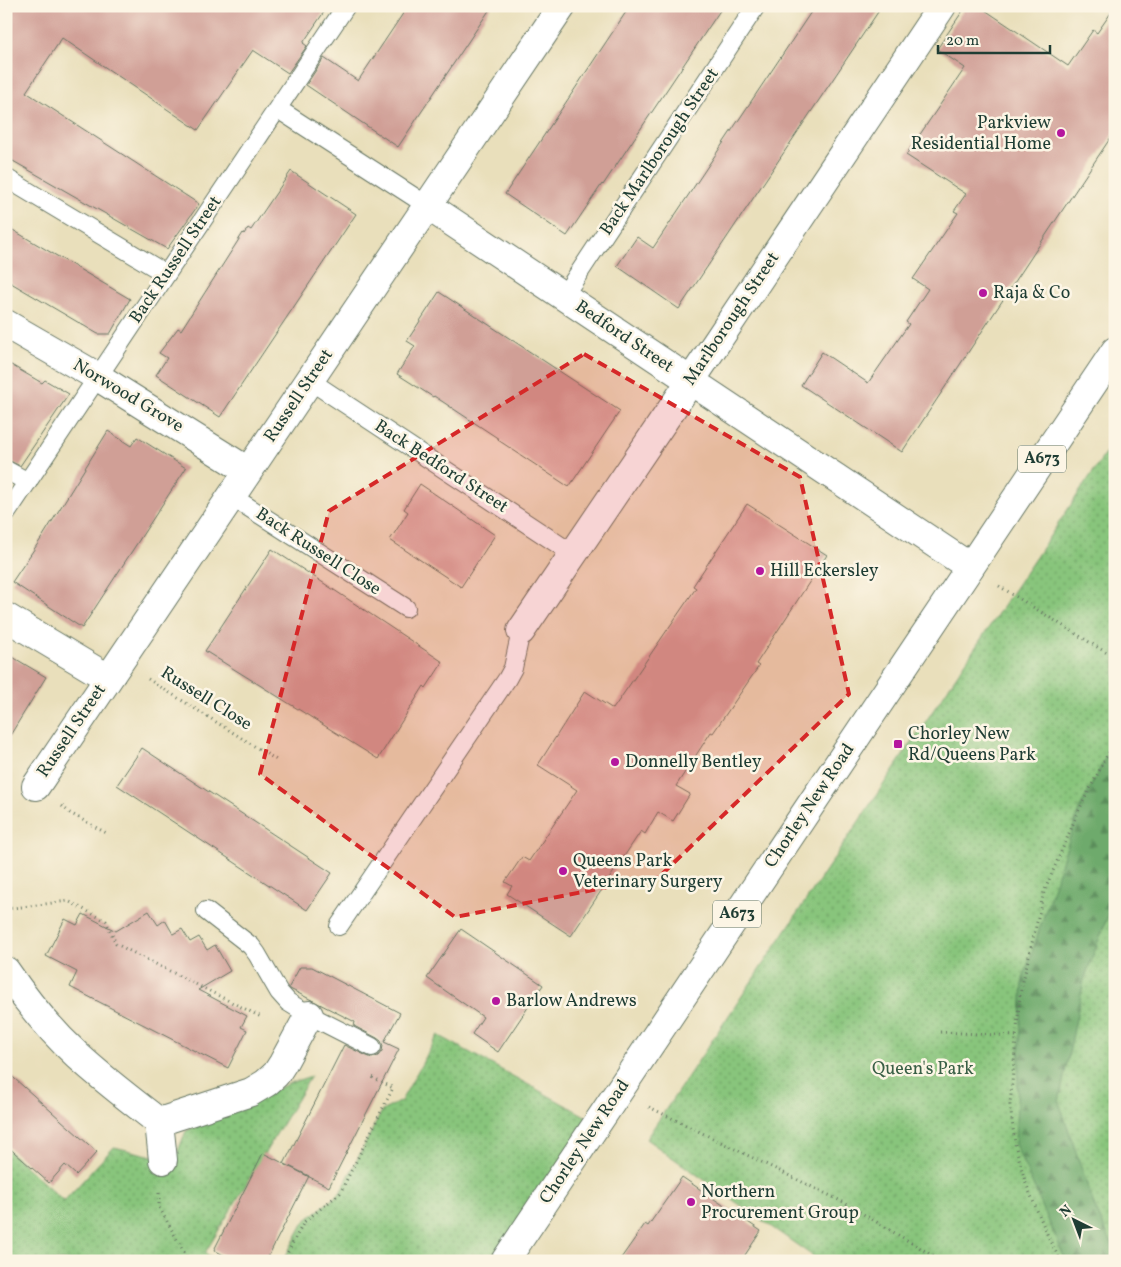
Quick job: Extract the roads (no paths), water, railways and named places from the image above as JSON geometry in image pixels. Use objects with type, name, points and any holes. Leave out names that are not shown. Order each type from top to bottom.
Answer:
[{"type":"street","name":"Russell Street","points":[[36,786],[562,6]]},
{"type":"street","name":"Marlborough Street","points":[[521,631],[942,6]]},
{"type":"street","name":"Bedford Street","points":[[428,206],[970,567]]},
{"type":"street","name":"Norwood Grove","points":[[6,324],[98,377],[248,470]]},
{"type":"street","name":"Chorley New Road","points":[[505,1261],[1115,351]]},
{"type":"street","points":[[6,617],[114,670]]},
{"type":"street","points":[[6,971],[21,993],[47,1024],[78,1056],[112,1086],[159,1122],[163,1160]]},
{"type":"street","points":[[159,1122],[251,1092],[266,1083],[280,1069],[303,1026]]},
{"type":"lane","name":"Back Russell Street","points":[[6,514],[346,6]]},
{"type":"lane","name":"Back Marlborough Street","points":[[564,297],[756,6]]},
{"type":"lane","name":"Bedford Street","points":[[278,109],[428,206]]},
{"type":"lane","points":[[6,178],[166,274]]},
{"type":"lane","name":"Back Bedford Street","points":[[309,380],[573,554]]},
{"type":"lane","points":[[6,470],[28,482]]},
{"type":"lane","name":"Back Russell Close","points":[[231,496],[406,608]]},
{"type":"lane","points":[[339,926],[507,679],[512,668],[521,631]]},
{"type":"lane","points":[[206,911],[251,946],[279,992],[288,1002],[303,1026],[372,1047]]},
{"type":"place","name":"Parkview Residential Home","points":[[1061,133]]},
{"type":"place","name":"Raja & Co","points":[[983,293]]},
{"type":"place","name":"Hill Eckersley","points":[[760,571]]},
{"type":"place","name":"Chorley New Rd/Queens Park","points":[[898,744]]},
{"type":"place","name":"Donnelly Bentley","points":[[615,762]]},
{"type":"place","name":"Queens Park Veterinary Surgery","points":[[563,871]]},
{"type":"place","name":"Barlow Andrews","points":[[496,1001]]},
{"type":"place","name":"Northern Procurement Group","points":[[691,1202]]},
{"type":"park label","name":"Queen's Park","points":[[923,1069]]}]
